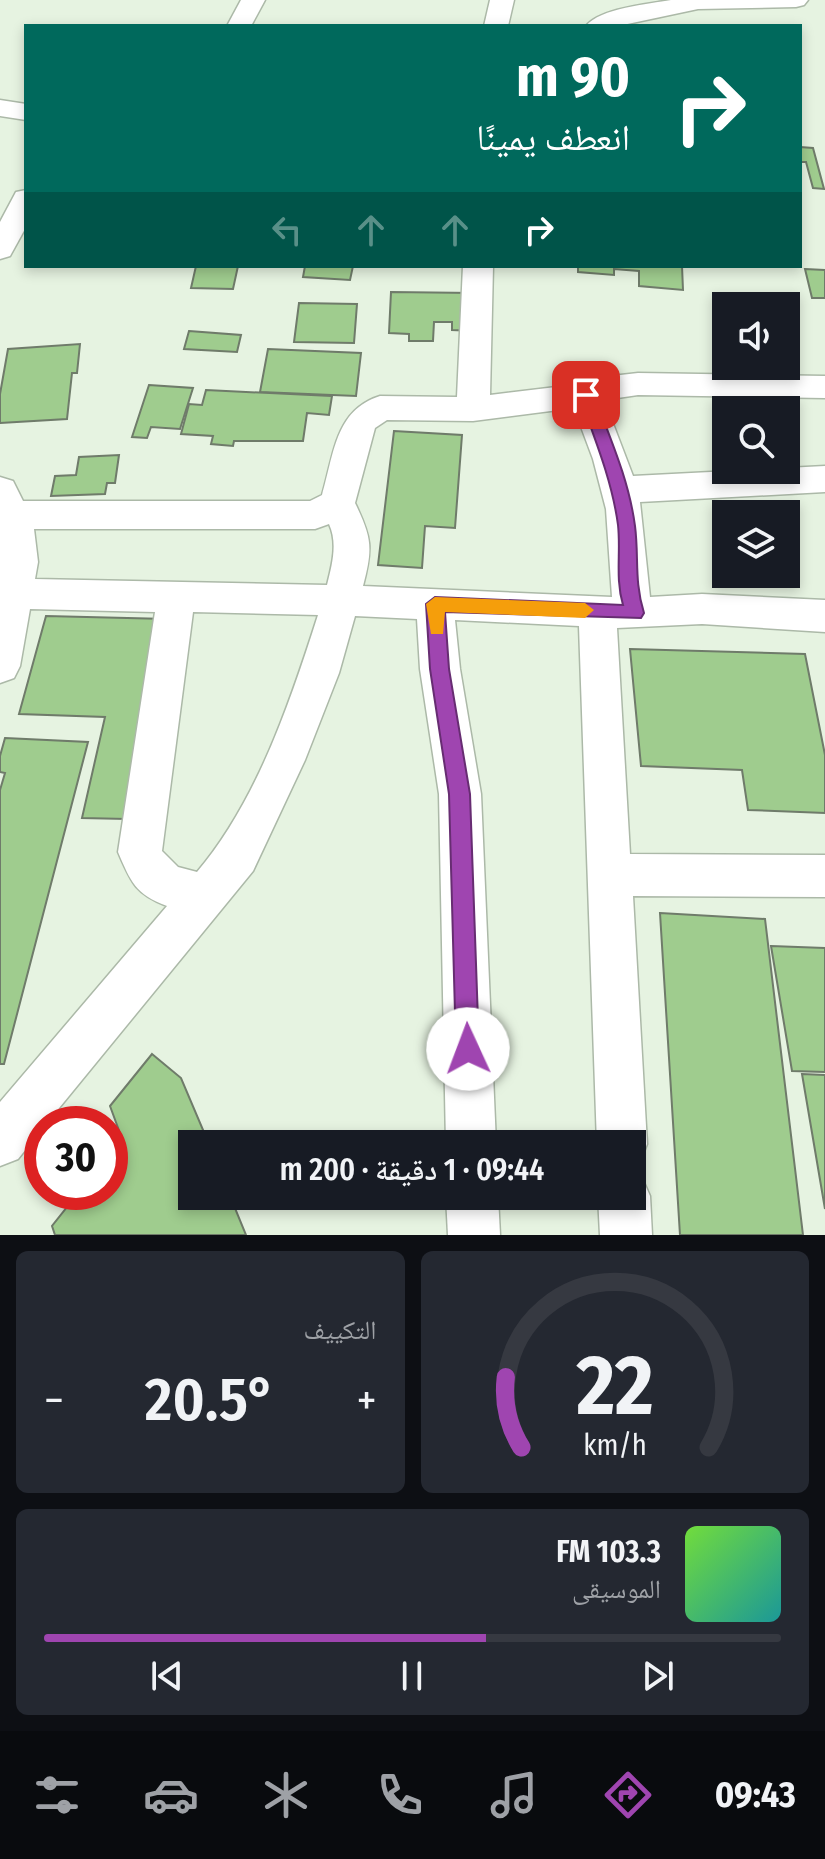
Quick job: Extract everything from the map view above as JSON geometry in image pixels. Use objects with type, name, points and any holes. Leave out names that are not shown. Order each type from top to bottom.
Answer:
[{"type":"street","points":[[240,24],[253,0]]},
{"type":"street","points":[[496,24],[502,0]]},
{"type":"street","points":[[594,0],[598,24]]},
{"type":"street","points":[[603,24],[622,16],[698,2],[796,0]]},
{"type":"street","points":[[0,108],[24,112]]},
{"type":"street","points":[[0,250],[24,202]]},
{"type":"street","points":[[473,409],[478,268]]},
{"type":"street","points":[[0,1141],[238,856],[284,760],[319,673],[341,600],[351,563],[352,534],[337,503],[360,422],[380,408],[473,409],[586,395],[603,388],[638,384],[825,387]]},
{"type":"street","points":[[586,395],[620,490],[627,529],[627,587],[616,612],[609,875],[621,1130]]},
{"type":"street","points":[[620,490],[825,479]]},
{"type":"street","points":[[0,666],[20,562],[19,537],[4,505],[315,515],[337,503]]},
{"type":"street","points":[[16,594],[341,600],[616,612],[702,609],[825,616]]},
{"type":"street","points":[[176,597],[140,852],[147,872],[163,885],[206,895]]},
{"type":"street","points":[[435,604],[440,669],[460,794],[471,1130]]},
{"type":"street","points":[[609,875],[825,876]]},
{"type":"street","points":[[473,1210],[474,1235]]},
{"type":"street","points":[[625,1210],[626,1235]]},
{"type":"building","points":[[802,147],[813,148],[824,189],[813,188],[806,162],[802,162]]},
{"type":"building","points":[[196,268],[238,268],[233,289],[191,288]]},
{"type":"building","points":[[305,268],[353,268],[350,280],[303,277]]},
{"type":"building","points":[[578,268],[682,268],[683,290],[639,286],[639,271],[614,269],[614,275],[578,272]]},
{"type":"building","points":[[805,269],[825,270],[825,298],[812,298]]},
{"type":"building","points":[[391,292],[474,293],[474,331],[452,330],[452,322],[434,322],[433,341],[409,341],[409,334],[389,333]]},
{"type":"building","points":[[299,303],[357,304],[354,343],[294,342]]},
{"type":"building","points":[[189,331],[241,335],[237,352],[184,349]]},
{"type":"building","points":[[80,344],[77,373],[72,373],[67,419],[0,423],[0,394],[8,349]]},
{"type":"building","points":[[268,349],[361,353],[356,396],[260,392]]},
{"type":"building","points":[[149,385],[193,388],[180,429],[151,427],[147,438],[132,437]]},
{"type":"building","points":[[206,390],[332,396],[329,415],[307,413],[303,441],[234,441],[233,446],[211,444],[213,436],[181,434],[189,404],[202,405]]},
{"type":"building","points":[[394,431],[462,435],[455,528],[425,526],[422,568],[378,565]]},
{"type":"building","points":[[119,455],[115,483],[107,483],[105,494],[51,496],[55,476],[76,475],[79,457]]},
{"type":"building","points":[[46,616],[167,619],[127,819],[82,818],[105,717],[19,714]]},
{"type":"building","points":[[630,649],[805,654],[825,755],[825,813],[748,810],[742,770],[641,766]]},
{"type":"building","points":[[5,738],[88,742],[4,1064],[0,1064],[0,790],[5,773],[0,772],[0,756]]},
{"type":"building","points":[[660,913],[765,919],[803,1235],[680,1235]]},
{"type":"building","points":[[771,946],[825,948],[825,1072],[792,1071]]},
{"type":"building","points":[[152,1054],[181,1078],[203,1130],[178,1130],[178,1210],[236,1210],[246,1235],[55,1235],[52,1226],[65,1210],[128,1210],[128,1106],[110,1106]]},
{"type":"building","points":[[802,1074],[825,1075],[825,1209]]},
{"type":"slow traffic","points":[[437,629],[435,604],[585,610]]},
{"type":"route","points":[[468,1049],[460,794],[440,669],[435,604],[635,613],[627,587],[627,529],[620,490],[586,395]]}]
